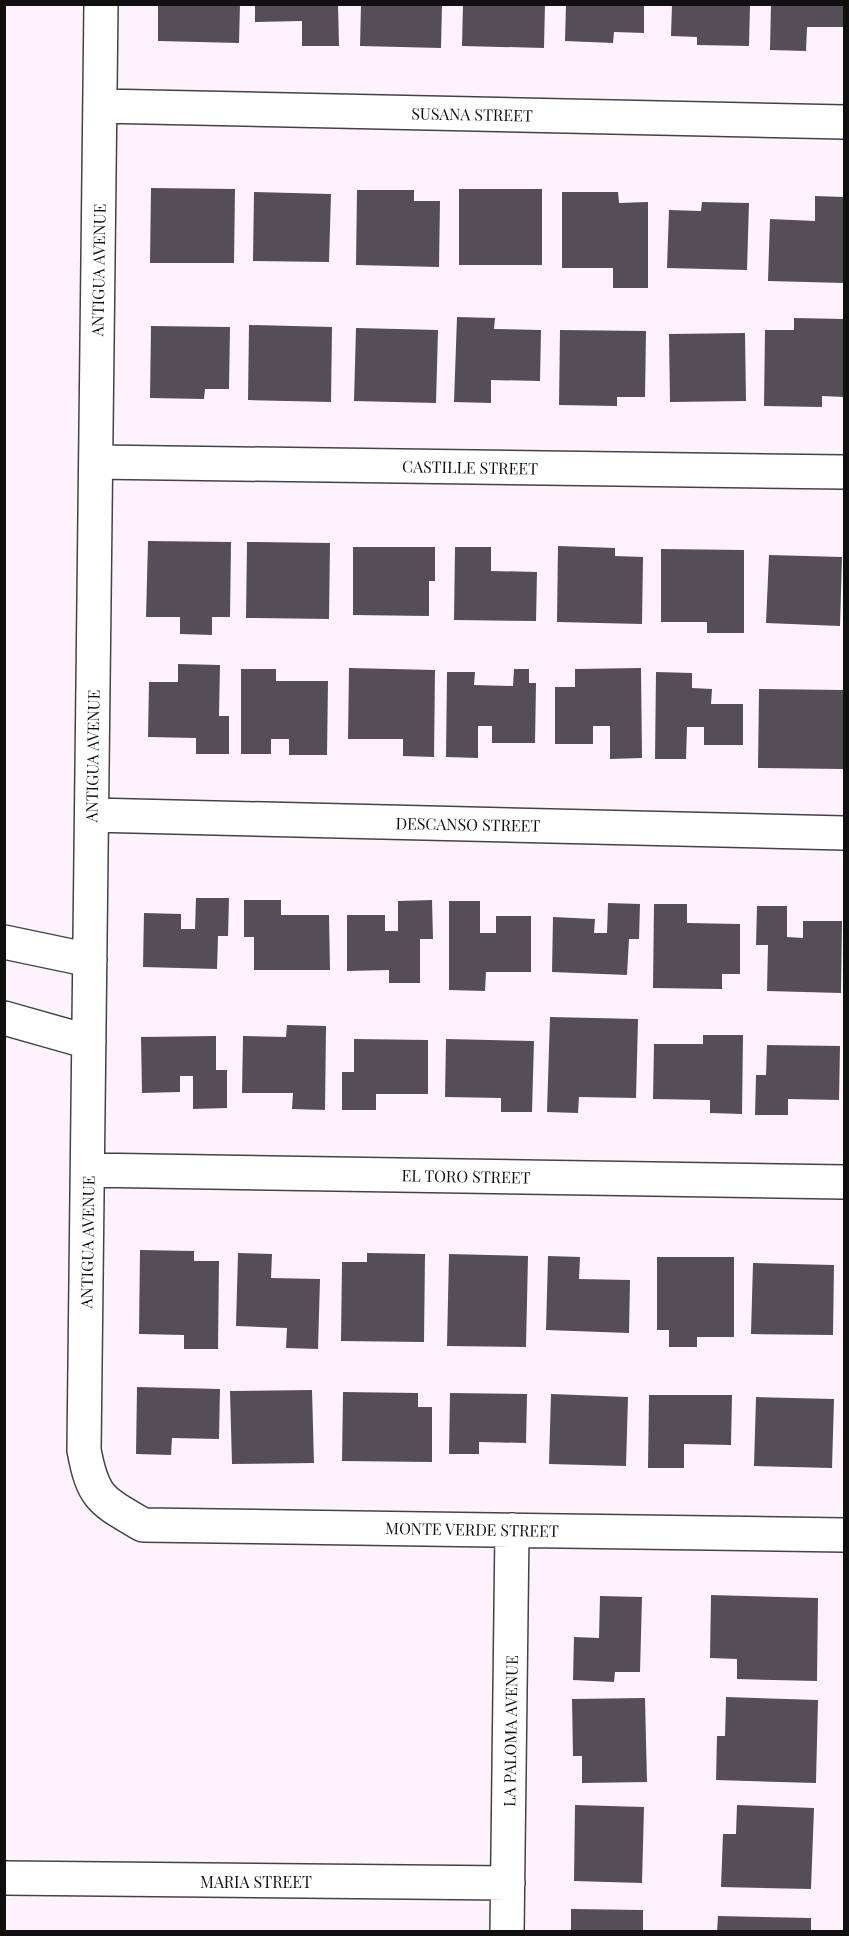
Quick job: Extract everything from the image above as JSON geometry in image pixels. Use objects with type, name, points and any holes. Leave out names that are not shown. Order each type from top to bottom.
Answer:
[{"type":"street","name":"ANTIGUA AVENUE","points":[[101,4],[84,1450],[90,1480],[105,1503]]},
{"type":"street","name":"SUSANA STREET","points":[[100,106],[844,122]]},
{"type":"street","name":"CASTILLE STREET","points":[[96,462],[844,472]]},
{"type":"street","name":"DESCANSO STREET","points":[[92,815],[844,833]]},
{"type":"street","points":[[4,942],[90,960]]},
{"type":"street","points":[[4,1018],[89,1042]]},
{"type":"street","name":"EL TORO STREET","points":[[88,1170],[844,1182]]},
{"type":"street","name":"MONTE VERDE STREET","points":[[105,1503],[143,1525],[844,1534]]},
{"type":"street","name":"LA PALOMA AVENUE","points":[[507,1932],[512,1530]]},
{"type":"street","name":"MARIA STREET","points":[[4,1878],[508,1883]]},
{"type":"building","points":[[158,4],[240,4],[239,43],[158,41]]},
{"type":"building","points":[[255,4],[338,4],[339,46],[302,46],[302,21],[255,22]]},
{"type":"building","points":[[361,4],[442,4],[441,48],[360,46]]},
{"type":"building","points":[[463,4],[545,4],[544,48],[462,46]]},
{"type":"building","points":[[566,4],[644,4],[644,33],[614,32],[613,43],[565,41]]},
{"type":"building","points":[[771,4],[844,4],[844,27],[807,27],[806,51],[770,50]]},
{"type":"building","points":[[672,5],[750,5],[749,46],[697,45],[697,37],[671,36]]},
{"type":"building","points":[[151,188],[235,189],[234,263],[150,263]]},
{"type":"building","points":[[459,189],[542,189],[542,265],[459,265]]},
{"type":"building","points":[[357,190],[414,190],[414,201],[440,201],[439,267],[356,265]]},
{"type":"building","points":[[254,192],[331,194],[329,262],[253,261]]},
{"type":"building","points":[[562,192],[618,192],[619,203],[648,202],[648,288],[613,288],[613,268],[562,268]]},
{"type":"building","points":[[815,196],[844,197],[844,283],[768,281],[770,219],[815,221]]},
{"type":"building","points":[[702,202],[749,203],[747,270],[667,268],[669,210],[701,211]]},
{"type":"building","points":[[457,317],[495,318],[494,329],[541,330],[540,381],[491,380],[491,403],[454,402]]},
{"type":"building","points":[[794,318],[844,319],[844,397],[822,396],[822,407],[764,406],[765,330],[794,330]]},
{"type":"building","points":[[249,325],[332,327],[331,402],[248,400]]},
{"type":"building","points":[[151,326],[230,327],[229,389],[205,389],[204,399],[150,398]]},
{"type":"building","points":[[356,328],[438,330],[436,403],[354,401]]},
{"type":"building","points":[[560,330],[646,331],[645,397],[617,397],[617,406],[559,405]]},
{"type":"building","points":[[745,333],[746,401],[670,402],[669,334]]},
{"type":"building","points":[[148,541],[231,542],[230,617],[212,617],[212,635],[180,634],[180,617],[146,617]]},
{"type":"building","points":[[247,542],[330,543],[329,619],[246,618]]},
{"type":"building","points":[[558,546],[615,548],[615,556],[643,557],[642,624],[557,622]]},
{"type":"building","points":[[353,547],[435,547],[435,581],[429,581],[429,616],[353,615]]},
{"type":"building","points":[[455,547],[491,547],[491,571],[537,572],[536,621],[454,620]]},
{"type":"building","points":[[661,549],[744,550],[744,633],[707,633],[707,622],[661,622]]},
{"type":"building","points":[[769,555],[842,557],[840,626],[766,623]]},
{"type":"building","points":[[178,664],[220,665],[219,716],[229,716],[229,754],[196,754],[196,738],[148,737],[149,682],[178,682]]},
{"type":"building","points":[[349,668],[435,670],[434,757],[403,756],[403,739],[348,739]]},
{"type":"building","points":[[641,668],[642,758],[610,759],[610,726],[593,726],[593,744],[555,744],[555,687],[575,687],[575,669]]},
{"type":"building","points":[[241,669],[276,669],[276,681],[328,681],[327,755],[289,755],[289,739],[271,739],[271,754],[241,754]]},
{"type":"building","points":[[514,669],[529,669],[529,683],[536,683],[535,743],[492,743],[492,726],[478,726],[478,758],[446,757],[447,672],[475,672],[474,685],[513,686]]},
{"type":"building","points":[[656,672],[692,673],[692,688],[712,689],[711,704],[743,704],[743,745],[704,745],[704,727],[687,727],[686,759],[655,759]]},
{"type":"building","points":[[759,689],[844,690],[843,769],[758,768]]},
{"type":"building","points":[[196,898],[229,898],[228,936],[218,936],[217,969],[143,967],[144,913],[181,914],[181,929],[195,929]]},
{"type":"building","points":[[244,900],[281,900],[281,915],[329,915],[330,970],[254,970],[254,937],[244,937]]},
{"type":"building","points":[[432,900],[433,939],[420,939],[420,983],[389,983],[389,970],[347,971],[347,915],[385,915],[385,931],[398,931],[398,901]]},
{"type":"building","points":[[449,901],[480,901],[480,933],[496,933],[496,916],[531,916],[531,972],[486,972],[485,991],[449,990]]},
{"type":"building","points":[[608,903],[640,904],[639,939],[629,939],[627,975],[552,972],[553,917],[595,919],[594,933],[607,933]]},
{"type":"building","points":[[654,904],[687,904],[687,923],[740,924],[740,974],[722,974],[722,989],[653,988]]},
{"type":"building","points":[[757,906],[787,906],[787,937],[803,938],[803,921],[842,921],[841,993],[767,991],[768,945],[756,945]]},
{"type":"building","points":[[550,1017],[638,1019],[636,1098],[579,1097],[578,1113],[547,1112]]},
{"type":"building","points":[[287,1025],[326,1026],[325,1110],[292,1109],[293,1093],[242,1093],[243,1036],[286,1037]]},
{"type":"building","points":[[703,1035],[743,1035],[742,1114],[710,1113],[710,1100],[653,1099],[654,1044],[703,1044]]},
{"type":"building","points":[[216,1036],[216,1070],[227,1070],[227,1108],[193,1109],[193,1076],[180,1076],[180,1092],[142,1093],[141,1037]]},
{"type":"building","points":[[354,1039],[428,1040],[428,1094],[376,1094],[376,1110],[342,1110],[342,1072],[354,1072]]},
{"type":"building","points":[[446,1039],[534,1041],[532,1112],[501,1112],[501,1098],[445,1097]]},
{"type":"building","points":[[767,1045],[840,1046],[839,1100],[788,1099],[788,1115],[755,1115],[756,1075],[766,1075]]},
{"type":"building","points":[[140,1250],[194,1251],[194,1261],[219,1261],[218,1349],[184,1349],[184,1335],[139,1334]]},
{"type":"building","points":[[238,1253],[272,1254],[271,1278],[320,1279],[318,1349],[286,1348],[287,1328],[236,1326]]},
{"type":"building","points":[[367,1253],[425,1254],[424,1342],[341,1341],[342,1262],[367,1262]]},
{"type":"building","points":[[449,1254],[528,1256],[526,1347],[447,1346]]},
{"type":"building","points":[[548,1256],[580,1257],[579,1279],[630,1280],[629,1333],[546,1330]]},
{"type":"building","points":[[657,1257],[734,1257],[734,1337],[697,1337],[697,1347],[669,1347],[669,1330],[657,1330]]},
{"type":"building","points":[[753,1263],[834,1265],[833,1335],[751,1334]]},
{"type":"building","points":[[137,1387],[220,1389],[219,1439],[172,1438],[171,1455],[136,1454]]},
{"type":"building","points":[[312,1390],[314,1463],[232,1464],[230,1391]]},
{"type":"building","points":[[343,1392],[418,1393],[418,1407],[432,1407],[432,1462],[342,1461]]},
{"type":"building","points":[[450,1393],[527,1394],[526,1443],[479,1442],[479,1454],[449,1454]]},
{"type":"building","points":[[551,1394],[628,1397],[626,1466],[549,1464]]},
{"type":"building","points":[[649,1395],[732,1395],[731,1445],[684,1444],[684,1468],[648,1468]]},
{"type":"building","points":[[756,1397],[834,1399],[832,1468],[754,1466]]},
{"type":"building","points":[[711,1595],[818,1598],[817,1681],[737,1679],[737,1659],[710,1658]]},
{"type":"building","points":[[600,1596],[642,1597],[640,1672],[615,1672],[614,1682],[573,1680],[574,1637],[599,1638]]},
{"type":"building","points":[[726,1697],[818,1700],[816,1783],[716,1780],[717,1736],[725,1736]]},
{"type":"building","points":[[645,1698],[647,1782],[582,1783],[582,1756],[573,1756],[572,1699]]},
{"type":"building","points":[[575,1805],[644,1807],[642,1883],[574,1881]]},
{"type":"building","points":[[737,1805],[814,1808],[811,1889],[721,1887],[723,1834],[736,1834]]},
{"type":"building","points":[[571,1909],[643,1910],[643,1932],[571,1932]]},
{"type":"building","points":[[718,1916],[811,1918],[811,1932],[717,1932]]}]
